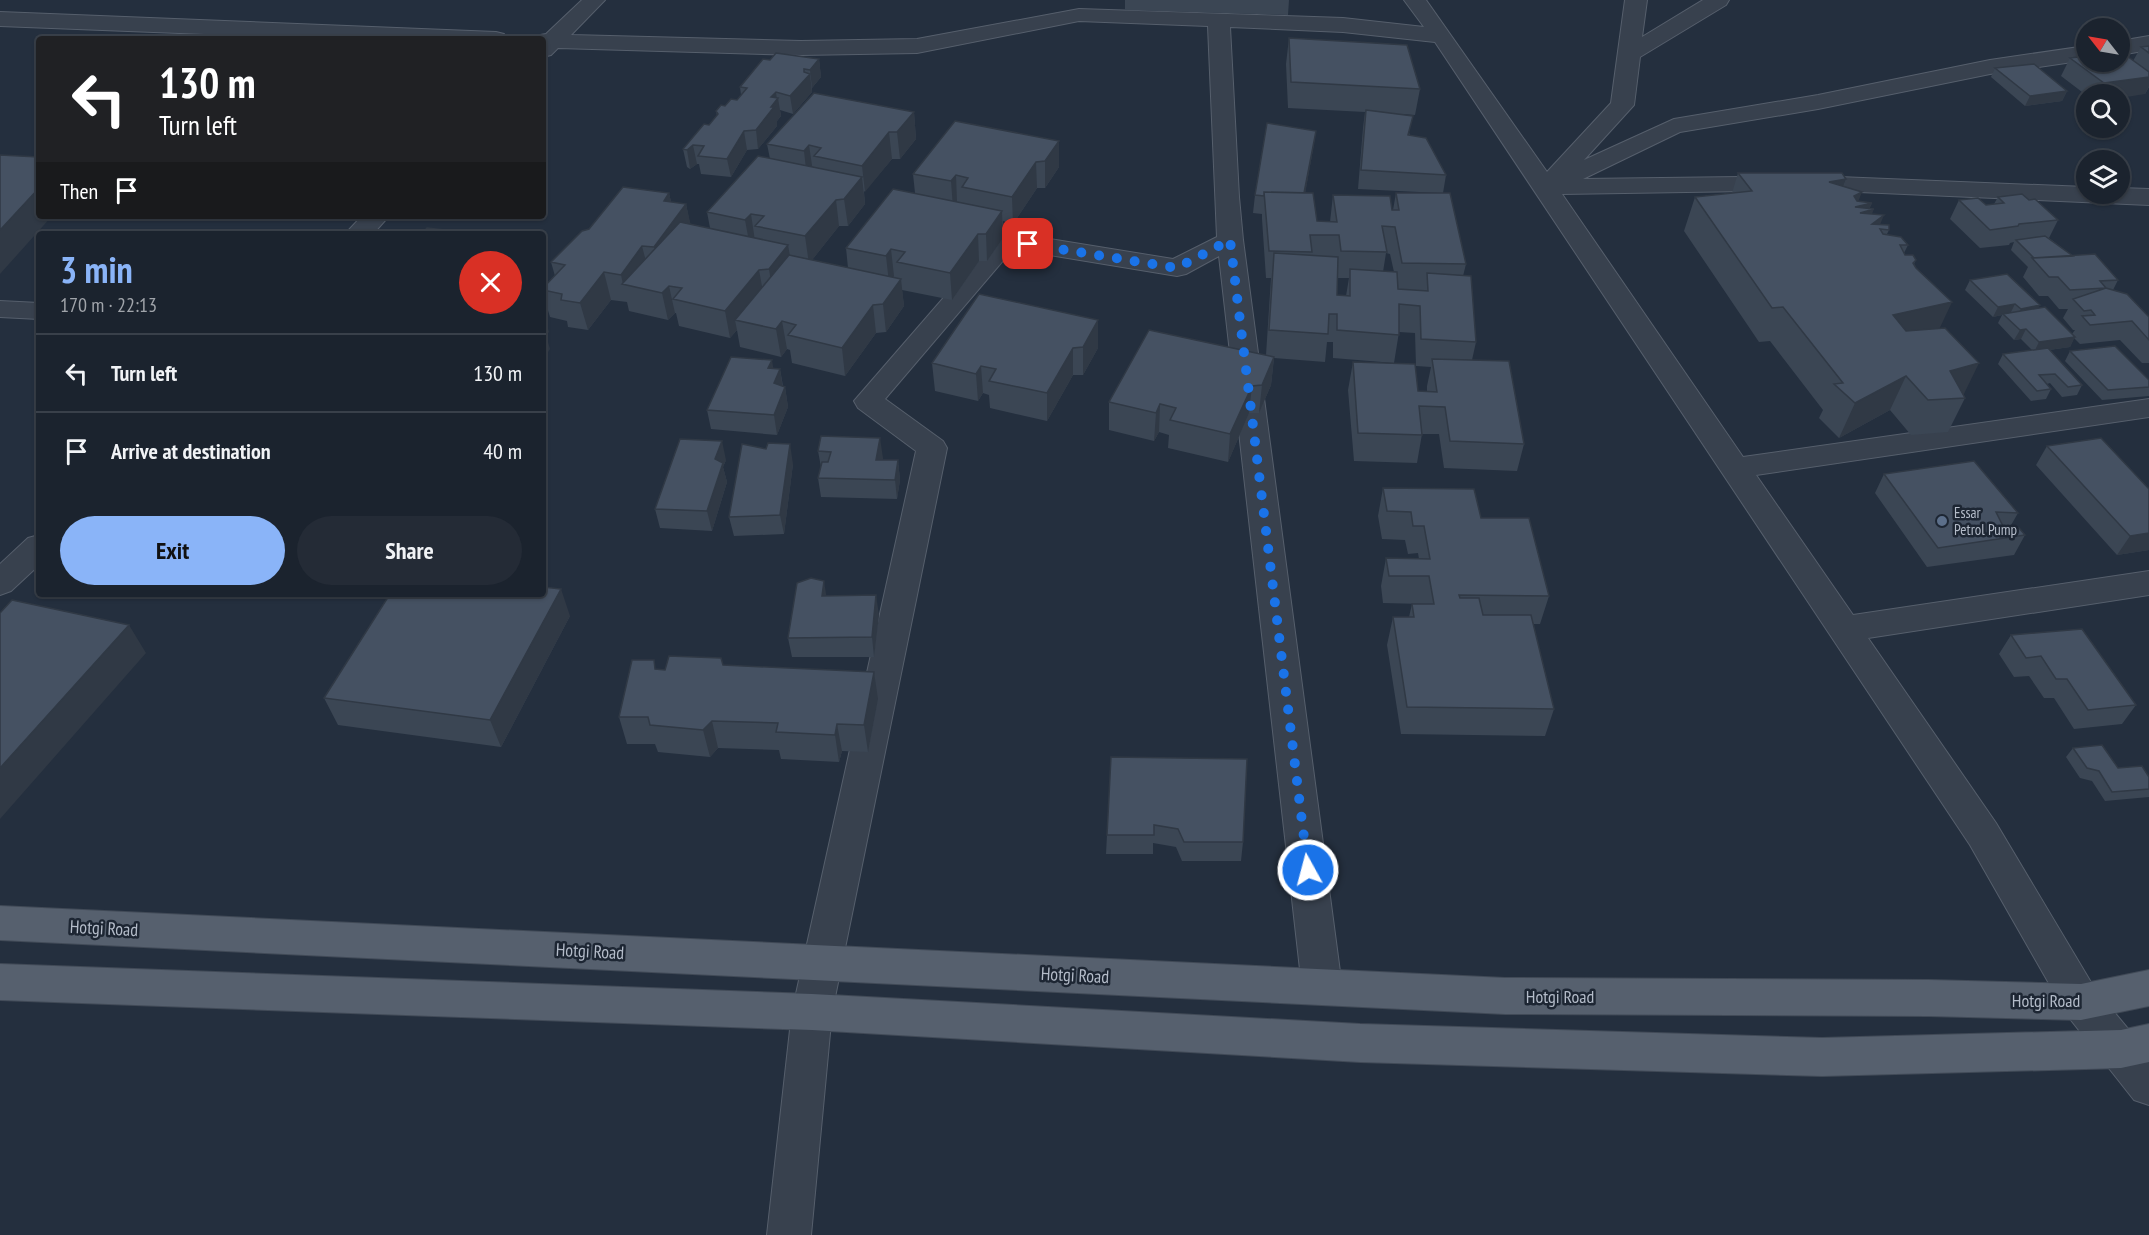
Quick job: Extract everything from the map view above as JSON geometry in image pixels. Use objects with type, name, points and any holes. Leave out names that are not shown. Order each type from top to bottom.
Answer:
[{"type":"main road","name":"Hotgi Road","points":[[0,923],[1504,996],[1917,998],[2081,1002],[2149,988]]},
{"type":"main road","points":[[0,982],[812,1012],[1359,1043],[1822,1057],[2135,1046]]},
{"type":"street","points":[[546,44],[594,0]]},
{"type":"street","points":[[1304,0],[1343,25]]},
{"type":"street","points":[[1414,0],[1442,36],[1983,834],[2081,1002],[2135,1046],[2149,1086]]},
{"type":"street","points":[[1545,187],[1622,105],[1636,0]]},
{"type":"street","points":[[1629,54],[1718,0]]},
{"type":"street","points":[[546,44],[801,48],[917,46],[1079,15],[1343,25],[1442,36]]},
{"type":"street","points":[[0,19],[422,36]]},
{"type":"street","points":[[1219,21],[1230,240],[1322,987]]},
{"type":"street","points":[[2130,46],[2149,43]]},
{"type":"street","points":[[1545,187],[1674,126],[1818,102],[1990,67],[2076,54]]},
{"type":"street","points":[[1545,187],[1814,183],[2149,197]]},
{"type":"street","points":[[361,231],[373,219]]},
{"type":"street","points":[[789,1235],[812,1012],[932,447],[868,401],[1007,240],[1177,268],[1230,240]]},
{"type":"street","points":[[0,309],[36,311]]},
{"type":"street","points":[[1735,468],[2149,408]]},
{"type":"street","points":[[0,584],[36,549]]},
{"type":"street","points":[[1844,628],[2149,583]]},
{"type":"building","points":[[1289,38],[1407,45],[1420,89],[1291,82]]},
{"type":"building","points":[[2149,46],[2149,53],[2141,47]]},
{"type":"building","points":[[776,53],[819,59],[810,70],[804,69],[804,72],[810,74],[790,96],[776,92],[771,97],[778,98],[771,107],[774,107],[756,130],[744,131],[727,159],[698,156],[704,146],[693,145],[687,150],[683,149],[704,124],[709,125],[718,114],[716,111],[721,105],[725,106],[731,99],[737,100],[747,88],[740,87],[763,59],[770,60]]},
{"type":"building","points":[[2130,58],[2149,72],[2149,77],[2104,83],[2089,72],[2130,72]]},
{"type":"building","points":[[2034,64],[2067,91],[2030,96],[1995,68]]},
{"type":"building","points":[[814,93],[914,112],[897,132],[889,132],[862,166],[814,156],[821,148],[809,145],[804,151],[767,144]]},
{"type":"building","points":[[1366,110],[1413,116],[1408,135],[1426,138],[1446,175],[1361,170]]},
{"type":"building","points":[[955,121],[1059,141],[1045,161],[1036,162],[1012,197],[962,187],[968,178],[956,175],[951,181],[913,174]]},
{"type":"building","points":[[1267,123],[1316,131],[1304,193],[1264,192],[1264,196],[1255,195]]},
{"type":"building","points":[[0,155],[36,157],[36,191],[0,230]]},
{"type":"building","points":[[758,156],[862,177],[844,199],[836,200],[805,236],[755,226],[764,216],[751,214],[745,220],[707,212]]},
{"type":"building","points":[[1738,173],[1842,173],[1846,179],[1829,182],[1862,192],[1854,196],[1857,201],[1872,203],[1855,207],[1874,209],[1860,213],[1884,215],[1872,224],[1889,225],[1889,230],[1880,229],[1883,234],[1901,237],[1908,245],[1900,245],[1905,255],[1913,255],[1916,268],[1952,302],[1893,315],[1906,331],[1945,328],[1979,363],[1950,371],[1965,398],[1928,400],[1906,376],[1855,403],[1834,384],[1843,383],[1783,307],[1772,308],[1695,197],[1752,191]]},
{"type":"building","points":[[623,187],[669,193],[664,201],[686,204],[654,247],[642,246],[621,275],[604,272],[580,303],[561,300],[562,294],[546,291],[546,285],[565,265],[551,262],[582,231],[589,229]]},
{"type":"building","points":[[893,189],[1002,211],[986,234],[978,234],[950,273],[897,262],[905,252],[891,249],[886,256],[846,248]]},
{"type":"building","points":[[1264,192],[1313,193],[1317,221],[1337,222],[1333,195],[1390,196],[1392,210],[1399,210],[1396,193],[1450,193],[1466,264],[1402,263],[1395,227],[1382,226],[1387,252],[1341,251],[1339,235],[1310,235],[1312,252],[1269,251]]},
{"type":"building","points":[[2022,194],[2029,200],[2035,199],[2058,220],[1990,230],[1959,200],[1978,198],[1986,205],[2004,203],[1998,197]]},
{"type":"building","points":[[680,222],[788,245],[769,269],[759,270],[725,311],[673,299],[682,288],[669,286],[662,293],[622,284]]},
{"type":"building","points":[[427,228],[454,231],[424,231]]},
{"type":"building","points":[[2045,236],[2073,256],[2034,258],[2016,240]]},
{"type":"building","points":[[1274,253],[1338,257],[1337,295],[1350,296],[1350,269],[1397,272],[1398,289],[1428,291],[1427,273],[1471,276],[1476,342],[1421,339],[1420,306],[1399,304],[1399,335],[1337,330],[1337,314],[1329,314],[1328,334],[1269,330]]},
{"type":"building","points":[[2095,254],[2118,280],[2100,281],[2106,288],[2070,290],[2058,277],[2049,277],[2032,258]]},
{"type":"building","points":[[789,255],[901,279],[883,304],[873,305],[842,348],[788,335],[796,325],[782,321],[776,329],[735,320]]},
{"type":"building","points":[[2007,274],[2040,305],[2021,309],[2015,304],[1998,307],[1970,280]]},
{"type":"building","points":[[2106,288],[2127,294],[2149,317],[2149,340],[2132,321],[2090,325],[2082,316],[2095,315],[2091,310],[2084,311],[2073,299]]},
{"type":"building","points":[[979,294],[1098,320],[1083,347],[1073,348],[1047,393],[989,381],[996,369],[981,366],[976,374],[932,363]]},
{"type":"building","points":[[2045,307],[2075,337],[2039,342],[2026,329],[2020,330],[2003,314]]},
{"type":"building","points":[[1149,330],[1274,357],[1262,385],[1252,386],[1230,434],[1170,420],[1176,408],[1160,404],[1156,413],[1109,402]]},
{"type":"building","points":[[2115,346],[2149,380],[2149,387],[2108,390],[2070,351]]},
{"type":"building","points":[[2048,348],[2082,385],[2068,387],[2055,374],[2039,375],[2051,389],[2037,391],[2003,354]]},
{"type":"building","points":[[731,357],[772,360],[768,368],[780,369],[774,383],[785,387],[774,415],[707,410]]},
{"type":"building","points":[[1432,359],[1509,361],[1524,444],[1450,441],[1445,407],[1419,406],[1422,435],[1358,433],[1353,362],[1415,364],[1418,391],[1437,392]]},
{"type":"building","points":[[821,436],[880,438],[876,460],[898,460],[895,480],[818,478],[822,462],[828,462],[831,452],[818,451]]},
{"type":"building","points":[[2101,438],[2149,489],[2149,533],[2130,536],[2047,446]]},
{"type":"building","points":[[680,439],[722,441],[715,459],[723,463],[707,511],[655,509]]},
{"type":"building","points":[[768,443],[790,444],[780,515],[729,517],[742,444],[766,449]]},
{"type":"building","points":[[1974,461],[2018,513],[1996,512],[2003,526],[2019,528],[2025,535],[1938,548],[1884,474]]},
{"type":"building","points":[[1383,488],[1474,489],[1481,518],[1529,518],[1549,596],[1459,595],[1460,598],[1479,598],[1483,615],[1531,615],[1554,709],[1407,707],[1393,617],[1414,617],[1412,604],[1434,604],[1429,576],[1389,576],[1386,558],[1430,559],[1424,526],[1413,526],[1411,512],[1387,511]]},
{"type":"building","points":[[811,578],[824,581],[822,596],[876,595],[872,637],[788,638],[797,583]]},
{"type":"building","points":[[546,587],[561,589],[490,720],[324,698],[388,597],[546,597]]},
{"type":"building","points":[[12,600],[129,625],[0,768],[0,613]]},
{"type":"building","points":[[2082,629],[2136,705],[2088,710],[2067,679],[2056,679],[2041,656],[2026,658],[2011,635]]},
{"type":"building","points":[[669,656],[721,658],[723,665],[874,672],[864,725],[837,724],[835,735],[776,732],[778,723],[712,721],[703,730],[650,725],[648,717],[619,717],[632,660],[654,660],[655,669],[665,670]]},
{"type":"building","points":[[2102,745],[2118,768],[2142,766],[2149,777],[2149,789],[2112,792],[2099,771],[2087,768],[2073,748]]},
{"type":"building","points":[[1111,757],[1247,759],[1243,842],[1184,842],[1178,829],[1154,825],[1154,835],[1107,835]]},
{"type":"place","name":"Essar Petrol Pump","points":[[1942,521]]},
{"type":"route","points":[[1028,244],[1177,268],[1230,240],[1308,870]]}]
